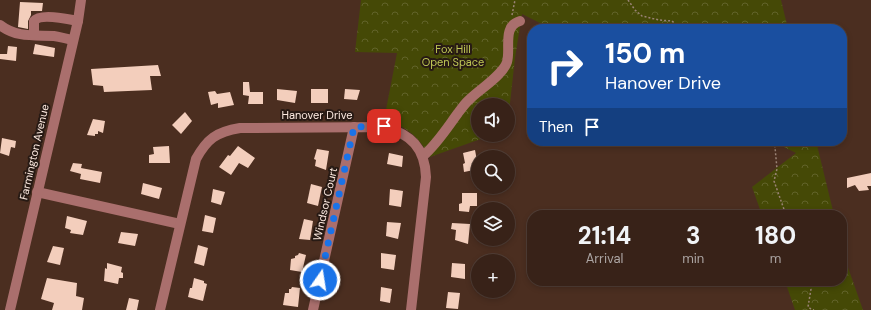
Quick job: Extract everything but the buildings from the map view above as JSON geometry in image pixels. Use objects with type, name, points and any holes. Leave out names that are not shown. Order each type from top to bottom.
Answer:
[{"type":"street","name":"Farmington Avenue","points":[[10,310],[78,21],[81,0]]},
{"type":"street","points":[[34,35],[34,21],[37,18],[60,18],[78,21]]},
{"type":"street","points":[[423,156],[431,149],[468,100],[500,73],[507,61],[510,29],[516,22],[520,21]]},
{"type":"street","points":[[0,25],[11,32],[57,36],[73,40]]},
{"type":"street","name":"Hanover Drive","points":[[160,310],[196,160],[207,142],[226,130],[240,128],[384,126],[397,130],[408,136],[416,143],[423,156],[426,166],[411,310]]},
{"type":"street","name":"Windsor Court","points":[[313,310],[354,127]]},
{"type":"street","points":[[37,192],[180,224]]},
{"type":"path","points":[[628,0],[635,10],[642,16],[672,21],[676,24]]},
{"type":"path","points":[[774,146],[777,169],[774,181],[784,210]]},
{"type":"path","points":[[811,286],[808,307],[814,310]]},
{"type":"green space","name":"Fox Hill Open Space","points":[[361,0],[781,0],[787,24],[542,24],[522,14],[511,98],[471,98],[471,142],[472,142],[430,157],[412,133],[400,126],[384,120],[397,53],[355,52]]},
{"type":"green space","points":[[782,146],[817,146],[833,210],[760,210],[752,187],[796,153]]},
{"type":"green space","points":[[847,265],[863,310],[795,310],[787,286],[847,286]]},
{"type":"route","points":[[320,280],[354,127],[384,126]]}]
